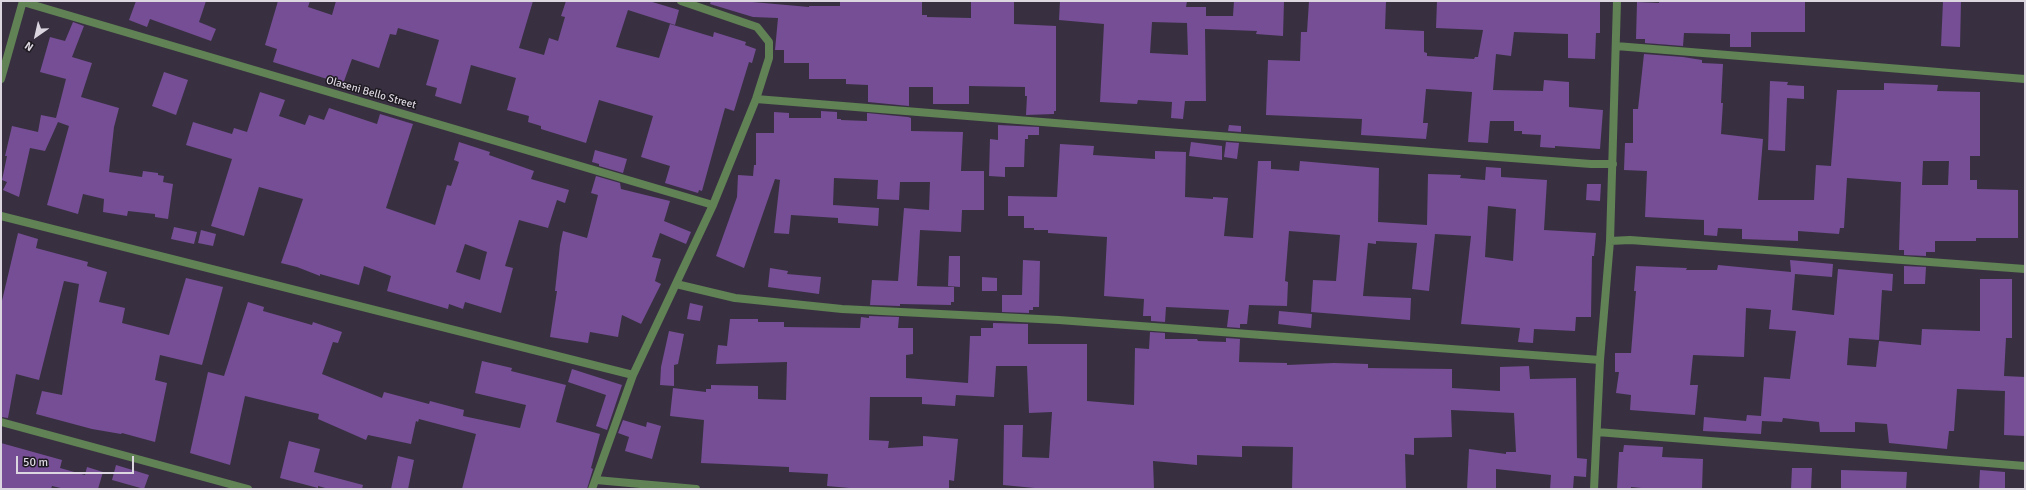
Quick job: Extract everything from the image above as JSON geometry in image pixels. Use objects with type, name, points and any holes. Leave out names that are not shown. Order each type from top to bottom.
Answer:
[{"type":"street","points":[[592,489],[633,375],[713,205],[756,99],[768,58],[769,42],[757,27],[681,1]]},
{"type":"street","points":[[1594,489],[1600,360],[1610,241],[1617,1]]},
{"type":"street","points":[[1,79],[23,2]]},
{"type":"street","name":"Olaseni Bello Street","points":[[23,2],[713,205]]},
{"type":"street","points":[[1616,46],[2025,79]]},
{"type":"street","points":[[756,99],[1211,136],[1613,164]]},
{"type":"street","points":[[1,216],[633,375]]},
{"type":"street","points":[[1610,241],[1662,243],[2025,269]]},
{"type":"street","points":[[676,284],[735,298],[842,309],[1059,320],[1600,360]]},
{"type":"street","points":[[1,422],[248,489]]},
{"type":"street","points":[[1597,432],[2025,466]]},
{"type":"street","points":[[596,480],[696,489]]},
{"type":"building","points":[[136,1],[206,1],[199,22],[216,29],[211,41],[150,19],[147,27],[129,20]]},
{"type":"building","points":[[278,1],[310,1],[308,7],[332,15],[336,1],[533,1],[519,48],[544,55],[549,38],[558,41],[565,17],[561,16],[566,1],[649,1],[679,10],[675,25],[628,10],[616,47],[659,58],[670,24],[713,37],[714,32],[746,42],[745,45],[756,49],[752,63],[749,62],[734,111],[725,108],[702,191],[699,190],[698,193],[665,183],[670,166],[641,157],[653,116],[599,100],[586,143],[541,129],[541,126],[528,122],[529,116],[507,110],[516,78],[471,65],[461,104],[435,96],[437,88],[426,85],[439,40],[398,28],[396,35],[390,34],[379,68],[352,59],[343,84],[273,62],[277,49],[265,45]]},
{"type":"building","points":[[711,1],[741,1],[809,7],[840,6],[840,1],[922,1],[922,15],[927,15],[927,17],[971,18],[971,1],[1014,1],[1014,24],[1056,26],[1056,111],[1054,111],[1054,114],[1026,115],[1027,96],[1025,96],[1025,87],[969,86],[969,104],[933,104],[933,87],[909,87],[909,106],[868,102],[868,85],[846,84],[846,79],[809,79],[809,63],[784,63],[784,50],[775,50],[778,18],[753,17],[710,4]]},
{"type":"building","points":[[1060,1],[1187,1],[1186,7],[1206,7],[1206,16],[1233,16],[1234,1],[1284,1],[1283,36],[1256,34],[1257,31],[1205,29],[1206,101],[1185,101],[1183,119],[1171,118],[1172,102],[1138,100],[1137,104],[1100,102],[1104,24],[1059,20]],"holes":[[[1152,22],[1187,23],[1188,55],[1150,53]]]},
{"type":"building","points":[[1309,1],[1386,1],[1385,29],[1424,31],[1424,52],[1427,53],[1427,56],[1474,59],[1475,57],[1478,57],[1483,30],[1436,28],[1437,1],[1600,1],[1600,33],[1596,33],[1595,59],[1568,58],[1568,34],[1514,32],[1511,56],[1496,54],[1493,90],[1543,91],[1544,80],[1569,82],[1569,107],[1603,110],[1600,149],[1555,146],[1555,148],[1540,147],[1541,135],[1522,134],[1522,131],[1514,131],[1514,121],[1490,121],[1488,143],[1468,142],[1472,92],[1426,89],[1423,123],[1428,123],[1426,139],[1361,135],[1362,119],[1266,115],[1268,60],[1300,61],[1301,32],[1307,32]]},
{"type":"building","points":[[1659,1],[1805,1],[1805,32],[1751,32],[1751,47],[1730,47],[1730,34],[1684,33],[1683,46],[1645,43],[1645,39],[1636,39],[1637,2],[1659,3]]},
{"type":"building","points":[[1943,1],[1961,1],[1960,47],[1941,46]]},
{"type":"building","points":[[73,22],[84,26],[72,57],[92,63],[81,97],[119,108],[114,127],[109,172],[142,177],[143,171],[158,173],[158,175],[164,176],[163,182],[173,184],[168,219],[155,217],[155,214],[128,211],[127,216],[103,212],[104,199],[83,194],[78,214],[47,205],[69,126],[58,122],[45,151],[30,148],[19,197],[3,190],[7,182],[2,180],[7,156],[5,156],[12,126],[38,132],[41,115],[56,118],[66,79],[40,72],[50,37],[65,41]]},
{"type":"building","points":[[1644,54],[1683,57],[1702,60],[1702,63],[1723,64],[1721,134],[1763,139],[1758,200],[1814,200],[1816,165],[1831,166],[1837,90],[1884,90],[1884,83],[1938,85],[1937,91],[1980,92],[1980,156],[1970,156],[1970,180],[1977,180],[1977,189],[2018,190],[2018,238],[1976,238],[1976,241],[1935,241],[1935,252],[1926,252],[1926,256],[1904,255],[1904,250],[1899,250],[1901,182],[1847,178],[1844,228],[1840,228],[1839,234],[1798,231],[1798,241],[1742,239],[1742,229],[1718,228],[1717,236],[1704,235],[1704,220],[1645,217],[1647,171],[1624,170],[1625,143],[1633,143],[1633,109],[1638,109]],"holes":[[[1923,161],[1949,161],[1948,185],[1922,185]]]},
{"type":"building","points":[[164,72],[188,80],[176,115],[152,106]]},
{"type":"building","points":[[1770,81],[1788,82],[1787,85],[1804,86],[1804,99],[1787,98],[1785,151],[1768,150]]},
{"type":"building","points":[[260,92],[285,100],[279,116],[305,125],[309,115],[324,120],[329,108],[377,124],[380,114],[413,124],[386,208],[435,225],[447,185],[451,186],[459,162],[454,160],[459,142],[490,152],[489,155],[534,171],[531,179],[569,190],[565,203],[557,200],[548,228],[519,220],[505,266],[513,268],[501,313],[465,302],[463,309],[449,304],[448,309],[387,291],[391,276],[364,266],[359,285],[320,274],[320,276],[297,267],[281,263],[303,199],[259,187],[244,236],[211,226],[232,159],[186,145],[193,122],[232,134],[234,128],[247,132]],"holes":[[[465,244],[487,252],[480,280],[456,272]]]},
{"type":"building","points":[[821,111],[837,112],[837,119],[841,120],[867,121],[867,113],[908,117],[911,118],[911,131],[963,132],[961,171],[984,171],[984,210],[962,210],[961,232],[920,230],[917,286],[954,287],[954,302],[951,302],[951,305],[870,305],[872,280],[898,281],[904,208],[929,210],[930,182],[900,182],[899,200],[877,199],[878,180],[834,178],[833,205],[879,208],[878,226],[838,223],[838,218],[791,215],[789,234],[774,233],[780,180],[775,179],[744,268],[716,256],[737,197],[738,175],[753,176],[754,165],[756,165],[756,133],[774,133],[774,112],[789,113],[789,118],[821,118]]},
{"type":"building","points":[[998,125],[1039,127],[1039,135],[1028,135],[1028,139],[1025,139],[1024,167],[1005,167],[1005,177],[989,176],[990,139],[998,140]]},
{"type":"building","points":[[1229,125],[1241,126],[1241,132],[1228,131]]},
{"type":"building","points":[[1191,142],[1222,146],[1222,160],[1189,156]]},
{"type":"building","points":[[1226,142],[1239,143],[1237,159],[1224,157]]},
{"type":"building","points":[[1060,144],[1094,146],[1093,155],[1155,159],[1155,151],[1186,152],[1185,197],[1213,199],[1213,197],[1228,198],[1224,236],[1253,238],[1258,161],[1271,161],[1271,169],[1299,171],[1300,161],[1379,168],[1378,222],[1427,225],[1428,174],[1461,175],[1460,178],[1485,180],[1486,167],[1501,168],[1501,177],[1547,180],[1544,230],[1596,233],[1594,256],[1592,256],[1591,317],[1576,317],[1575,331],[1534,329],[1533,343],[1518,342],[1520,328],[1461,324],[1471,236],[1435,234],[1429,291],[1412,289],[1417,243],[1376,241],[1376,244],[1368,243],[1363,296],[1411,298],[1410,320],[1311,312],[1313,280],[1336,281],[1340,235],[1289,231],[1285,281],[1288,282],[1287,306],[1249,305],[1247,324],[1240,324],[1240,328],[1227,327],[1229,310],[1166,307],[1165,322],[1151,321],[1151,316],[1143,316],[1144,299],[1104,296],[1107,237],[1048,233],[1048,230],[1024,228],[1024,216],[1008,216],[1008,196],[1057,197]],"holes":[[[1488,206],[1516,209],[1513,261],[1485,257]]]},
{"type":"building","points":[[595,150],[627,159],[623,173],[599,166],[599,164],[592,162]]},
{"type":"building","points":[[596,176],[620,183],[621,189],[670,201],[664,221],[691,232],[686,244],[660,233],[652,257],[661,259],[655,281],[661,284],[641,324],[622,315],[618,337],[590,332],[588,343],[550,337],[557,291],[555,291],[563,231],[587,238],[598,195],[591,193]]},
{"type":"building","points":[[1587,184],[1601,184],[1600,201],[1586,200]]},
{"type":"building","points":[[174,227],[197,232],[194,244],[171,239]]},
{"type":"building","points":[[201,230],[216,234],[213,246],[198,243]]},
{"type":"building","points":[[18,233],[38,239],[36,248],[88,262],[87,266],[107,272],[99,302],[125,308],[122,323],[169,335],[186,278],[223,287],[202,365],[160,355],[155,380],[167,383],[155,442],[122,433],[92,429],[36,414],[42,391],[62,395],[79,284],[64,281],[39,380],[16,374],[8,418],[1,417],[1,305]]},
{"type":"building","points":[[949,256],[960,256],[960,287],[948,286]]},
{"type":"building","points":[[1023,260],[1040,261],[1039,307],[1033,307],[1033,310],[1029,310],[1029,313],[1002,312],[1002,295],[1022,295]]},
{"type":"building","points":[[1790,260],[1833,264],[1832,277],[1795,274],[1792,310],[1834,315],[1838,269],[1893,274],[1892,291],[1882,290],[1879,340],[1849,338],[1847,365],[1876,367],[1879,341],[1921,345],[1922,329],[1980,331],[1980,279],[2012,279],[2012,338],[2006,338],[2004,376],[2025,377],[2025,436],[2004,435],[2005,391],[1957,389],[1954,431],[1949,431],[1947,449],[1889,443],[1887,424],[1855,422],[1855,432],[1820,432],[1819,422],[1783,418],[1782,422],[1762,421],[1761,434],[1703,431],[1704,417],[1746,421],[1747,415],[1761,416],[1764,377],[1790,379],[1796,331],[1769,329],[1771,310],[1746,308],[1744,357],[1693,355],[1690,385],[1698,385],[1695,415],[1630,410],[1631,395],[1616,393],[1619,372],[1615,372],[1615,353],[1631,353],[1636,291],[1634,291],[1636,266],[1687,268],[1686,270],[1717,270],[1718,265],[1791,272]]},
{"type":"building","points":[[1904,266],[1926,267],[1925,284],[1904,284]]},
{"type":"building","points":[[770,268],[788,271],[787,274],[821,277],[819,294],[768,287]]},
{"type":"building","points":[[982,277],[997,278],[997,291],[982,291]]},
{"type":"building","points":[[248,302],[264,307],[263,311],[312,325],[313,322],[342,332],[338,343],[333,342],[322,374],[382,398],[384,392],[429,404],[430,401],[464,410],[463,416],[520,428],[526,405],[475,393],[482,361],[512,368],[511,371],[566,385],[556,422],[600,434],[591,468],[593,469],[587,489],[462,489],[476,434],[419,419],[418,422],[416,421],[411,444],[368,435],[366,440],[318,419],[319,414],[245,396],[230,465],[190,453],[208,372],[224,376]]},
{"type":"building","points":[[690,303],[703,306],[700,321],[687,319]]},
{"type":"building","points":[[1279,311],[1312,314],[1311,328],[1278,324]]},
{"type":"building","points":[[869,316],[899,317],[898,328],[913,328],[913,354],[906,355],[906,378],[968,383],[970,336],[981,336],[981,328],[993,328],[993,323],[1028,324],[1028,344],[1087,344],[1087,401],[1134,405],[1135,348],[1149,349],[1150,332],[1165,333],[1165,339],[1197,339],[1198,341],[1226,342],[1226,338],[1240,339],[1239,362],[1287,363],[1287,365],[1334,363],[1368,364],[1368,368],[1452,369],[1452,388],[1500,391],[1500,367],[1529,366],[1530,379],[1576,378],[1577,458],[1587,459],[1586,477],[1574,476],[1573,489],[1550,489],[1551,475],[1496,469],[1496,489],[1467,489],[1469,449],[1506,454],[1506,452],[1516,452],[1514,413],[1451,410],[1452,437],[1414,438],[1414,455],[1405,454],[1406,489],[1292,489],[1293,447],[1242,446],[1242,457],[1197,455],[1197,465],[1153,461],[1154,489],[1045,489],[1003,485],[1004,425],[1023,425],[1022,457],[1049,458],[1052,412],[1029,413],[1027,366],[996,366],[994,397],[956,395],[955,406],[922,404],[922,397],[870,397],[869,440],[889,441],[888,448],[923,446],[923,436],[958,439],[954,481],[949,480],[949,489],[861,489],[827,486],[828,474],[789,472],[789,467],[701,463],[704,420],[670,416],[673,388],[706,392],[706,389],[711,389],[711,385],[758,386],[758,399],[786,400],[787,362],[716,364],[718,345],[727,346],[730,319],[758,319],[758,322],[784,322],[784,327],[860,328],[861,317],[869,318]]},
{"type":"building","points":[[669,331],[684,334],[678,364],[674,365],[674,386],[660,385],[661,367]]},
{"type":"building","points":[[572,369],[622,385],[607,430],[596,426],[606,395],[568,382]]},
{"type":"building","points":[[623,420],[646,427],[647,422],[661,426],[652,459],[625,451],[629,437],[618,433]]},
{"type":"building","points":[[289,441],[320,449],[314,472],[363,485],[362,489],[329,489],[318,486],[318,488],[280,478]]},
{"type":"building","points":[[1,443],[62,460],[60,468],[85,475],[87,467],[103,472],[98,489],[65,489],[52,486],[51,489],[1,489]]},
{"type":"building","points":[[1624,445],[1663,447],[1662,457],[1703,459],[1702,489],[1652,489],[1631,487],[1631,489],[1617,489],[1619,452],[1623,452]]},
{"type":"building","points":[[398,456],[414,460],[408,489],[391,489]]},
{"type":"building","points":[[116,465],[149,475],[144,489],[112,480]]},
{"type":"building","points":[[1792,468],[1812,468],[1811,489],[1791,489]]},
{"type":"building","points":[[1841,470],[1907,472],[1906,489],[1841,489]]},
{"type":"building","points":[[1980,470],[2005,472],[2005,489],[1979,489]]}]
